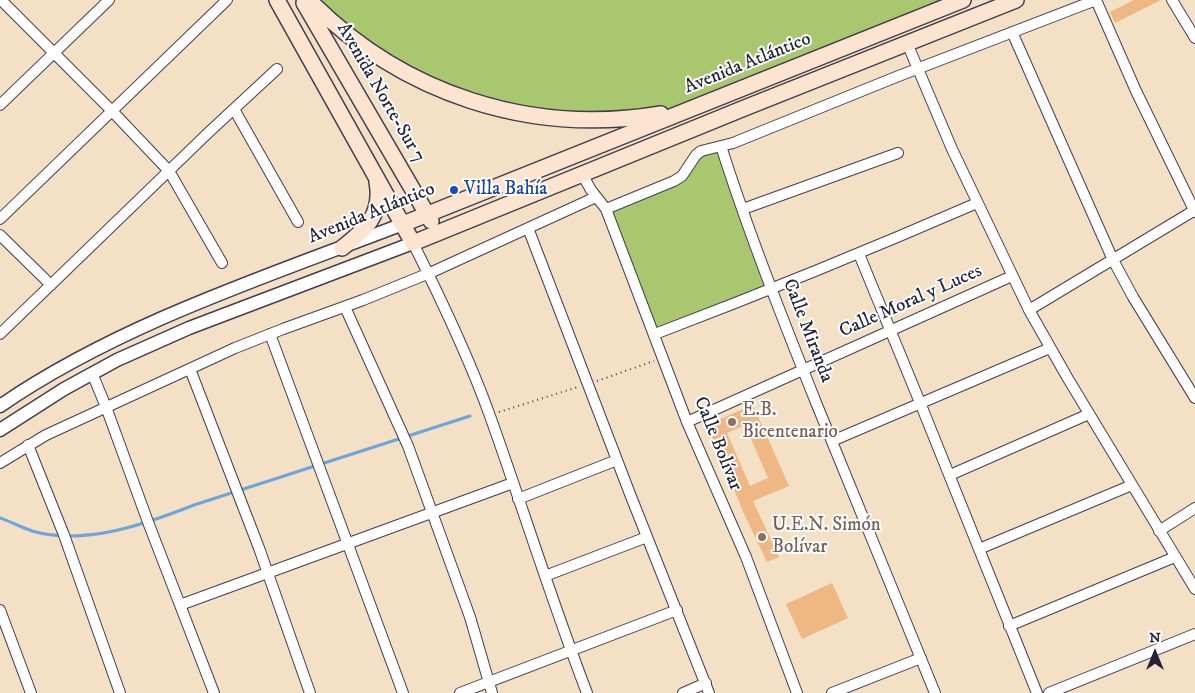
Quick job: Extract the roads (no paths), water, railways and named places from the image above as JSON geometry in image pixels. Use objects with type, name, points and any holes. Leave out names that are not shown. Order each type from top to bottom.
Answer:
[{"type":"main road","points":[[277,0],[413,243]]},
{"type":"main road","name":"Avenida Norte-Sur 7","points":[[302,0],[428,213],[437,233]]},
{"type":"main road","points":[[309,0],[364,48],[400,70],[439,89],[493,108],[545,117],[594,120],[641,117],[699,105]]},
{"type":"main road","name":"Avenida Atlántico","points":[[403,224],[963,0]]},
{"type":"main road","name":"Avenida Atlántico","points":[[413,243],[1016,0]]},
{"type":"main road","points":[[342,248],[359,235],[372,220],[379,190],[376,176]]},
{"type":"street","points":[[1,0],[169,171],[222,262]]},
{"type":"street","points":[[0,105],[109,0]]},
{"type":"street","points":[[0,219],[226,0]]},
{"type":"street","points":[[606,209],[674,181],[682,176],[696,155],[701,151],[734,143],[919,68],[1096,0],[1136,91],[1195,211],[1029,310]]},
{"type":"street","points":[[1172,0],[1195,38]]},
{"type":"street","points":[[1012,32],[1113,260],[1195,398]]},
{"type":"street","points":[[907,43],[952,149],[1029,310],[1089,414],[1195,589]]},
{"type":"street","points":[[0,334],[277,69]]},
{"type":"street","points":[[234,109],[298,222]]},
{"type":"street","name":"Calle Miranda","points":[[721,146],[803,369],[935,693]]},
{"type":"street","points":[[743,209],[898,152]]},
{"type":"street","name":"Calle Bolívar","points":[[582,174],[606,209],[688,422],[746,557],[797,693]]},
{"type":"street","points":[[0,463],[46,434],[190,369],[270,334],[428,274],[596,197]]},
{"type":"street","points":[[655,334],[859,254],[977,203]]},
{"type":"street","name":"Avenida Atlántico","points":[[0,406],[59,369],[118,338],[240,287],[403,224]]},
{"type":"street","points":[[528,228],[647,538],[708,688],[683,693]]},
{"type":"street","points":[[0,235],[51,285]]},
{"type":"street","points":[[0,430],[37,405],[92,373],[189,328],[413,243],[455,331],[486,406],[587,693]]},
{"type":"street","points":[[859,254],[922,404],[1037,693]]},
{"type":"street","name":"Calle Moral y Luces","points":[[688,422],[1012,276]]},
{"type":"street","points":[[345,307],[408,446],[470,617],[490,688]]},
{"type":"street","points":[[270,334],[403,693]]},
{"type":"street","points":[[832,441],[1050,348]]},
{"type":"street","points":[[190,369],[268,574],[310,693]]},
{"type":"street","points":[[92,373],[214,693]]},
{"type":"street","points":[[950,475],[1089,414]]},
{"type":"street","points":[[28,445],[64,535],[120,693]]},
{"type":"street","points":[[518,498],[617,460]]},
{"type":"street","points":[[180,606],[513,483]]},
{"type":"street","points":[[979,549],[1132,485]]},
{"type":"street","points":[[1159,531],[1195,508]]},
{"type":"street","points":[[545,576],[647,538]]},
{"type":"street","points":[[1010,626],[1175,557]]},
{"type":"street","points":[[0,610],[28,692]]},
{"type":"street","points":[[460,693],[490,688],[571,650],[677,610]]},
{"type":"street","points":[[1049,693],[1195,634]]},
{"type":"street","points":[[832,693],[921,658]]},
{"type":"waterway","points":[[0,518],[32,531],[52,535],[73,536],[115,531],[136,526],[194,505],[470,416]]},
{"type":"place","name":"Villa Bahía","points":[[454,190]]},
{"type":"place","name":"E.B. Bicentenario","points":[[732,422]]},
{"type":"place","name":"U.E.N. Simón Bolívar","points":[[762,537]]}]
